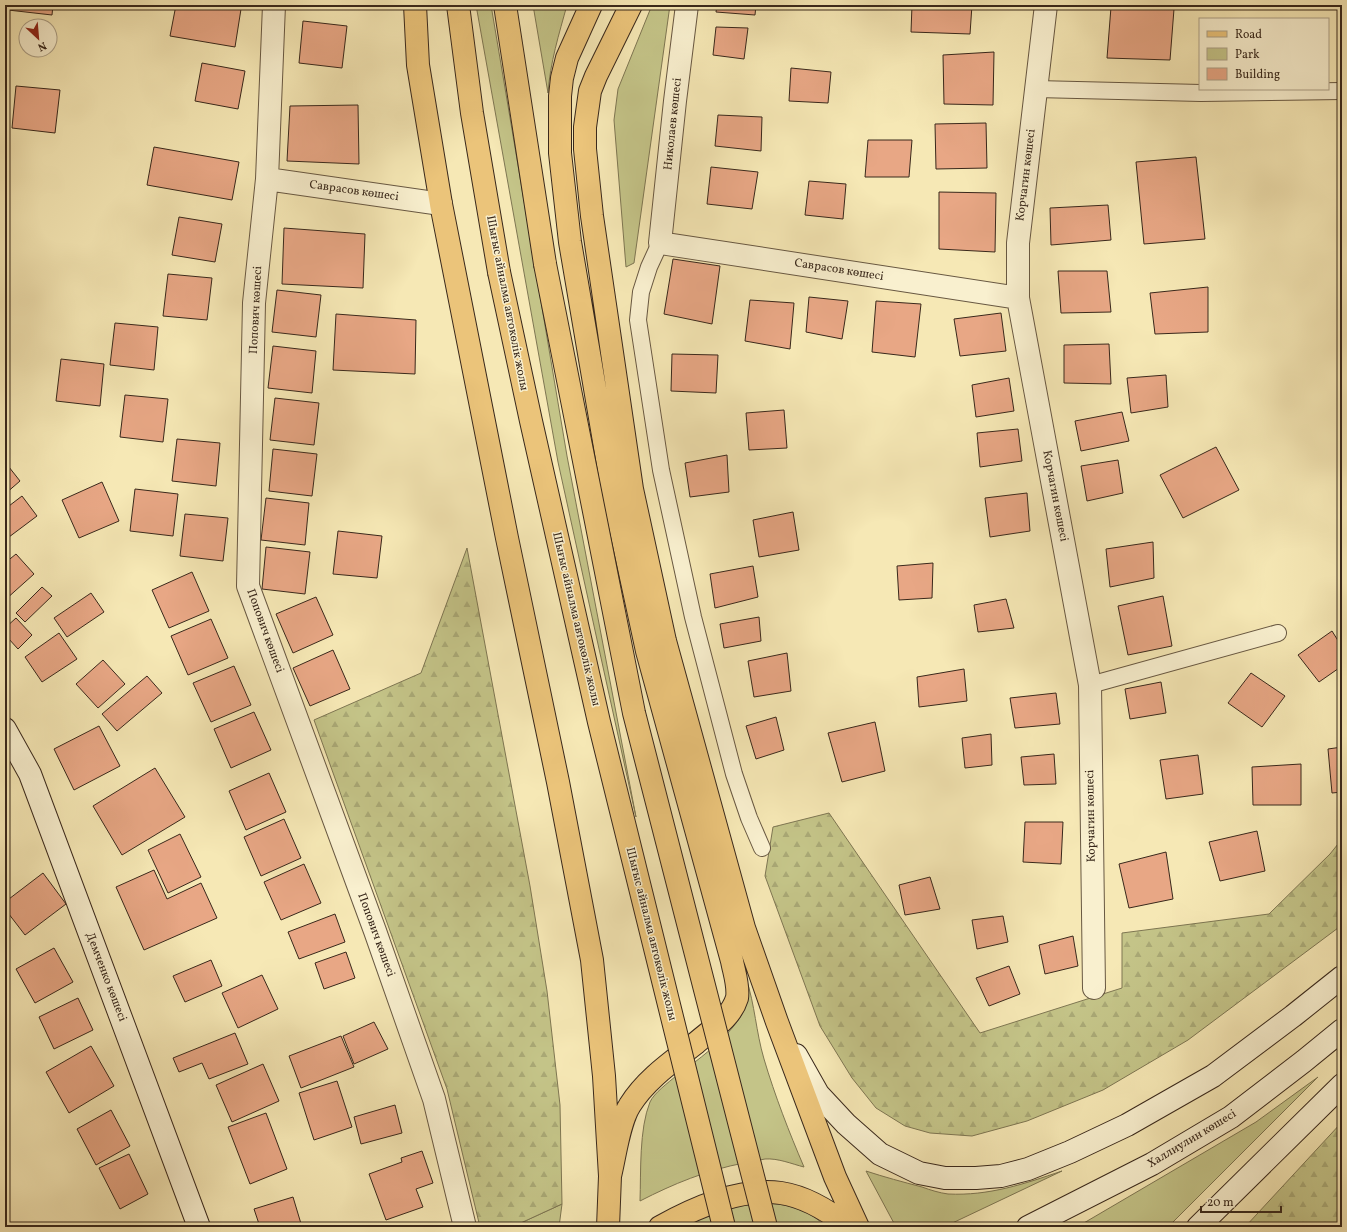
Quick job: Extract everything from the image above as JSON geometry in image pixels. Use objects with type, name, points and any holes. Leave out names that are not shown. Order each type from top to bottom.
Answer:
[{"type":"main road","points":[[415,5],[418,66],[441,204],[507,538],[558,782],[592,960],[604,1076],[610,1176],[608,1227]]},
{"type":"main road","name":"Шығыс айналма автокөлік жолы","points":[[458,5],[472,113],[499,272],[531,421],[599,722],[724,1227]]},
{"type":"main road","points":[[505,5],[545,264],[634,713],[766,1227]]},
{"type":"main road","points":[[512,5],[513,55]]},
{"type":"main road","points":[[591,5],[567,58],[562,78],[560,96],[560,152],[570,242],[613,494],[647,651],[732,961],[737,985],[737,997],[729,1014],[649,1082],[629,1106],[621,1128],[610,1176]]},
{"type":"main road","points":[[631,5],[590,91],[586,110],[585,149],[592,216],[632,489],[665,641],[744,928],[776,1022],[835,1177],[858,1227]]},
{"type":"main road","points":[[660,1227],[698,1207],[729,1197],[762,1193],[781,1193],[809,1202],[832,1213],[849,1227]]},
{"type":"street","name":"Попович көшесі","points":[[274,5],[267,179],[254,303],[248,586],[375,931],[434,1100],[465,1227]]},
{"type":"street","name":"Николаев көшесі","points":[[660,243],[687,5]]},
{"type":"street","name":"Корчагин көшесі","points":[[1046,5],[1018,243],[1018,298],[1090,685],[1094,988]]},
{"type":"street","name":"Саврасов көшесі","points":[[267,179],[441,204]]},
{"type":"street","name":"Саврасов көшесі","points":[[660,243],[1018,298]]},
{"type":"street","name":"Демченко көшесі","points":[[5,730],[30,774],[199,1227]]},
{"type":"street","points":[[776,1022],[818,1094],[846,1124],[880,1154],[919,1173],[945,1178],[1001,1176],[1028,1169],[1070,1152],[1127,1124],[1213,1076],[1293,1016],[1342,976]]},
{"type":"street","name":"Халлиулин көшесі","points":[[1028,1227],[1152,1164],[1231,1117],[1304,1062],[1342,1030]]},
{"type":"street","points":[[1198,1227],[1342,1085]]},
{"type":"lane","points":[[1036,89],[1201,93],[1342,91]]},
{"type":"lane","points":[[660,243],[649,267],[641,292],[638,320],[661,470],[693,617],[734,774],[749,818],[762,848]]},
{"type":"lane","points":[[1090,685],[1278,633]]},
{"type":"green space","points":[[476,5],[491,5],[567,456],[636,817],[558,462]]},
{"type":"green space","points":[[533,5],[567,5],[553,60],[548,93]]},
{"type":"green space","points":[[652,5],[670,5],[634,263],[626,267],[614,120],[618,89]]},
{"type":"green space","points":[[467,548],[530,886],[547,991],[560,1105],[562,1204],[512,1227],[480,1227],[447,1089],[314,720],[421,673]]},
{"type":"green space","points":[[829,813],[980,1033],[1122,988],[1122,933],[1269,914],[1330,854],[1342,839],[1342,925],[1188,1040],[1103,1090],[1027,1121],[972,1136],[930,1133],[905,1126],[876,1108],[852,1078],[820,1026],[765,876],[773,827]]},
{"type":"green space","points":[[746,978],[764,1059],[782,1114],[804,1167],[780,1160],[770,1159],[744,1163],[690,1178],[640,1201],[642,1138],[646,1113],[650,1102],[666,1084],[707,1052],[729,1032],[744,1011],[747,1000]]},
{"type":"green space","points":[[1318,1077],[1168,1227],[1077,1227],[1256,1122]]},
{"type":"green space","points":[[1342,1122],[1342,1227],[1245,1227]]},
{"type":"green space","points":[[866,1171],[938,1192],[963,1194],[1006,1188],[1062,1171],[944,1227],[896,1227]]},
{"type":"green space","points":[[768,1203],[800,1209],[813,1216],[826,1227],[684,1227],[706,1216],[738,1206]]},
{"type":"green space","points":[[562,1204],[559,1227],[512,1227]]},
{"type":"building","points":[[9,5],[53,5],[52,15],[8,10]]},
{"type":"building","points":[[176,5],[217,5],[241,9],[235,47],[170,36]]},
{"type":"building","points":[[717,5],[756,5],[755,15],[716,12]]},
{"type":"building","points":[[912,5],[972,5],[970,34],[911,32]]},
{"type":"building","points":[[1111,7],[1174,9],[1170,60],[1107,58]]},
{"type":"building","points":[[303,21],[347,26],[342,68],[299,63]]},
{"type":"building","points":[[716,27],[748,28],[744,59],[713,55]]},
{"type":"building","points":[[994,52],[993,105],[944,104],[943,55]]},
{"type":"building","points":[[202,63],[245,71],[238,109],[195,101]]},
{"type":"building","points":[[791,68],[831,72],[828,103],[789,101]]},
{"type":"building","points":[[16,86],[60,90],[55,133],[12,128]]},
{"type":"building","points":[[358,105],[359,164],[287,161],[290,106]]},
{"type":"building","points":[[718,115],[762,117],[761,151],[715,146]]},
{"type":"building","points":[[986,123],[987,168],[936,169],[935,124]]},
{"type":"building","points":[[868,140],[912,140],[909,177],[865,177]]},
{"type":"building","points":[[154,147],[239,162],[232,200],[147,185]]},
{"type":"building","points":[[1196,157],[1205,239],[1144,244],[1136,162]]},
{"type":"building","points":[[711,167],[758,172],[752,209],[707,204]]},
{"type":"building","points":[[809,181],[846,184],[843,219],[805,215]]},
{"type":"building","points":[[939,192],[996,193],[995,252],[939,249]]},
{"type":"building","points":[[1108,205],[1111,240],[1051,245],[1050,208]]},
{"type":"building","points":[[179,217],[222,224],[215,262],[172,255]]},
{"type":"building","points":[[284,228],[365,234],[363,288],[282,284]]},
{"type":"building","points":[[673,259],[720,266],[712,324],[664,314]]},
{"type":"building","points":[[1058,271],[1107,271],[1111,312],[1061,313]]},
{"type":"building","points":[[168,274],[212,278],[207,320],[163,316]]},
{"type":"building","points":[[1208,287],[1208,332],[1155,334],[1150,293]]},
{"type":"building","points":[[277,290],[321,295],[316,337],[272,332]]},
{"type":"building","points":[[809,297],[848,301],[842,339],[806,332]]},
{"type":"building","points":[[750,300],[794,303],[790,349],[745,341]]},
{"type":"building","points":[[876,301],[921,304],[915,357],[872,352]]},
{"type":"building","points":[[1001,313],[1006,351],[960,356],[954,319]]},
{"type":"building","points":[[336,314],[416,320],[415,374],[333,370]]},
{"type":"building","points":[[115,323],[158,327],[154,370],[110,365]]},
{"type":"building","points":[[1109,344],[1111,384],[1064,383],[1064,345]]},
{"type":"building","points":[[273,346],[316,351],[312,393],[268,388]]},
{"type":"building","points":[[672,354],[718,355],[716,393],[671,391]]},
{"type":"building","points":[[61,359],[104,364],[100,406],[56,401]]},
{"type":"building","points":[[1166,375],[1168,407],[1131,413],[1127,378]]},
{"type":"building","points":[[1009,378],[1014,411],[976,417],[972,385]]},
{"type":"building","points":[[125,395],[168,399],[163,442],[120,437]]},
{"type":"building","points":[[275,398],[319,403],[314,445],[270,440]]},
{"type":"building","points":[[784,410],[787,448],[749,450],[746,413]]},
{"type":"building","points":[[1122,412],[1129,441],[1081,451],[1075,421]]},
{"type":"building","points":[[1018,429],[1022,461],[980,467],[977,433]]},
{"type":"building","points":[[177,439],[220,443],[216,486],[172,481]]},
{"type":"building","points":[[1216,447],[1239,490],[1183,518],[1160,475]]},
{"type":"building","points":[[273,449],[317,454],[312,496],[269,491]]},
{"type":"building","points":[[727,455],[729,492],[690,497],[685,463]]},
{"type":"building","points":[[1118,460],[1123,493],[1087,501],[1081,466]]},
{"type":"building","points":[[5,462],[20,481],[5,494]]},
{"type":"building","points":[[102,482],[119,521],[79,538],[62,500]]},
{"type":"building","points":[[135,489],[178,494],[173,536],[130,531]]},
{"type":"building","points":[[1027,493],[1030,531],[990,537],[985,498]]},
{"type":"building","points":[[22,496],[37,516],[5,540],[5,509]]},
{"type":"building","points":[[266,498],[309,503],[305,545],[261,540]]},
{"type":"building","points":[[793,512],[799,550],[759,557],[753,520]]},
{"type":"building","points":[[185,514],[228,518],[223,561],[180,556]]},
{"type":"building","points":[[338,531],[382,536],[377,578],[333,574]]},
{"type":"building","points":[[1153,542],[1154,578],[1110,587],[1106,549]]},
{"type":"building","points":[[266,547],[310,552],[305,594],[262,589]]},
{"type":"building","points":[[16,554],[34,574],[5,600],[5,563]]},
{"type":"building","points":[[933,563],[932,598],[899,600],[897,566]]},
{"type":"building","points":[[753,566],[758,597],[715,608],[710,574]]},
{"type":"building","points":[[192,572],[209,611],[169,628],[152,590]]},
{"type":"building","points":[[42,587],[52,596],[25,622],[16,613]]},
{"type":"building","points":[[91,593],[104,612],[67,637],[54,618]]},
{"type":"building","points":[[1163,596],[1172,646],[1128,655],[1118,606]]},
{"type":"building","points":[[316,597],[333,635],[293,653],[276,614]]},
{"type":"building","points":[[1006,599],[1014,628],[978,632],[974,605]]},
{"type":"building","points":[[759,617],[761,641],[724,648],[720,624]]},
{"type":"building","points":[[16,618],[32,635],[18,649],[8,638],[5,641],[5,628]]},
{"type":"building","points":[[211,619],[228,658],[188,675],[171,636]]},
{"type":"building","points":[[1332,631],[1342,647],[1342,666],[1319,682],[1298,655]]},
{"type":"building","points":[[59,633],[77,659],[42,682],[25,657]]},
{"type":"building","points":[[333,650],[350,689],[310,706],[293,668]]},
{"type":"building","points":[[787,653],[791,691],[754,697],[748,661]]},
{"type":"building","points":[[103,660],[125,684],[98,708],[76,684]]},
{"type":"building","points":[[234,666],[251,705],[211,722],[193,683]]},
{"type":"building","points":[[964,669],[967,701],[919,707],[917,677]]},
{"type":"building","points":[[1251,673],[1285,696],[1262,727],[1228,703]]},
{"type":"building","points":[[147,676],[162,693],[117,731],[102,714]]},
{"type":"building","points":[[1161,682],[1166,713],[1130,719],[1125,689]]},
{"type":"building","points":[[1056,693],[1060,724],[1015,728],[1010,698]]},
{"type":"building","points":[[254,712],[271,750],[231,768],[214,729]]},
{"type":"building","points":[[776,717],[784,750],[756,759],[746,726]]},
{"type":"building","points":[[875,722],[885,771],[842,782],[828,733]]},
{"type":"building","points":[[99,726],[120,766],[74,790],[54,749]]},
{"type":"building","points":[[991,734],[992,765],[965,768],[962,738]]},
{"type":"building","points":[[1342,747],[1342,792],[1332,793],[1328,749]]},
{"type":"building","points":[[1054,754],[1056,784],[1024,785],[1021,757]]},
{"type":"building","points":[[1198,755],[1203,794],[1166,799],[1160,760]]},
{"type":"building","points":[[1301,764],[1301,805],[1253,805],[1252,767]]},
{"type":"building","points":[[155,768],[185,817],[122,855],[93,806]]},
{"type":"building","points":[[269,773],[286,812],[246,830],[229,791]]},
{"type":"building","points":[[284,819],[301,858],[261,876],[244,837]]},
{"type":"building","points":[[1025,822],[1063,822],[1061,864],[1023,862]]},
{"type":"building","points":[[1257,831],[1265,871],[1220,881],[1209,842]]},
{"type":"building","points":[[180,834],[201,877],[168,893],[148,850]]},
{"type":"building","points":[[1166,852],[1173,899],[1129,908],[1119,864]]},
{"type":"building","points":[[304,864],[321,903],[281,920],[264,882]]},
{"type":"building","points":[[154,870],[167,899],[201,883],[217,918],[144,950],[116,887]]},
{"type":"building","points":[[43,873],[66,904],[25,935],[5,909],[5,902]]},
{"type":"building","points":[[930,877],[940,909],[905,915],[899,885]]},
{"type":"building","points":[[335,914],[345,942],[299,959],[288,932]]},
{"type":"building","points":[[1003,916],[1008,942],[977,949],[972,920]]},
{"type":"building","points":[[1073,936],[1078,966],[1045,974],[1039,945]]},
{"type":"building","points":[[54,948],[73,982],[35,1003],[16,969]]},
{"type":"building","points":[[346,952],[355,978],[324,989],[315,963]]},
{"type":"building","points":[[211,960],[222,986],[185,1002],[173,976]]},
{"type":"building","points":[[1009,966],[1020,994],[989,1006],[976,978]]},
{"type":"building","points":[[262,975],[278,1009],[238,1028],[222,993]]},
{"type":"building","points":[[78,998],[93,1030],[54,1049],[39,1017]]},
{"type":"building","points":[[374,1022],[388,1049],[354,1064],[343,1036]]},
{"type":"building","points":[[235,1033],[248,1064],[209,1079],[202,1063],[179,1072],[173,1058]]},
{"type":"building","points":[[341,1036],[354,1067],[301,1088],[289,1056]]},
{"type":"building","points":[[91,1046],[114,1086],[69,1113],[46,1072]]},
{"type":"building","points":[[263,1064],[279,1101],[232,1122],[216,1085]]},
{"type":"building","points":[[337,1081],[352,1127],[314,1140],[299,1093]]},
{"type":"building","points":[[395,1105],[402,1133],[361,1144],[354,1117]]},
{"type":"building","points":[[111,1110],[130,1146],[96,1165],[77,1129]]},
{"type":"building","points":[[266,1113],[287,1169],[250,1184],[228,1127]]},
{"type":"building","points":[[422,1151],[433,1183],[416,1189],[423,1207],[386,1220],[369,1174],[402,1162],[401,1158]]},
{"type":"building","points":[[129,1154],[148,1194],[120,1209],[99,1168]]},
{"type":"building","points":[[293,1197],[302,1227],[260,1227],[254,1209]]}]
